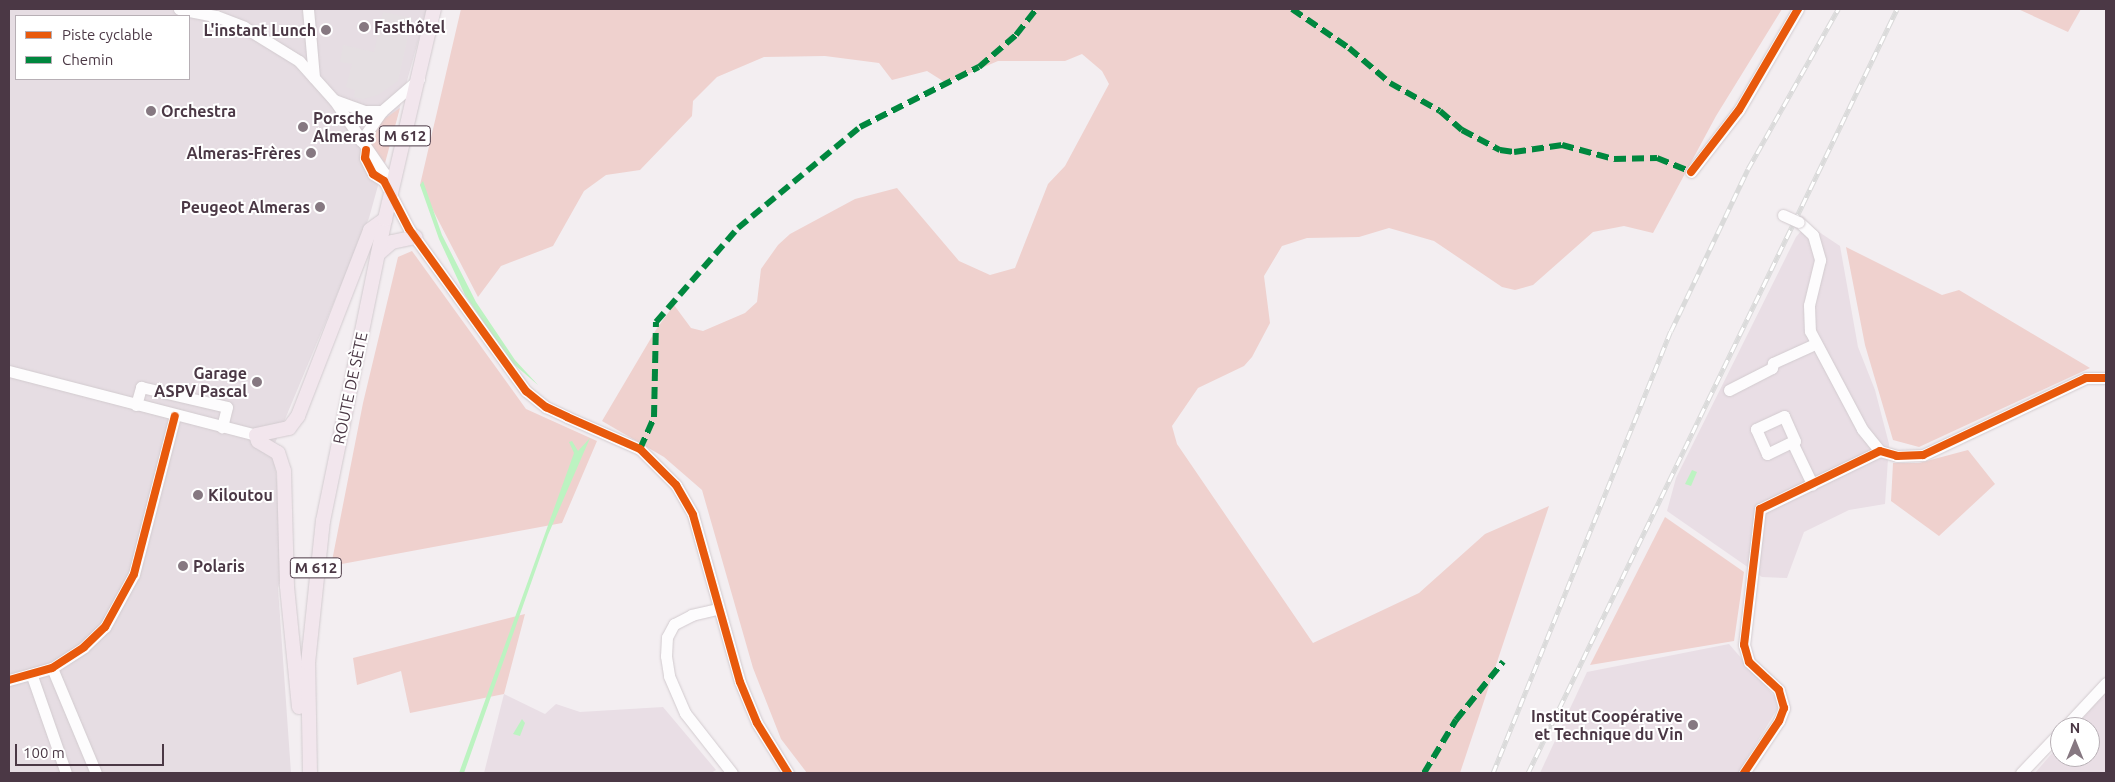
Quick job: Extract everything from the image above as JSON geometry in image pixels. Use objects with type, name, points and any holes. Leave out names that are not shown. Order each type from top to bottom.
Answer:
[{"type":"main road","name":"ROUTE DE SÈTE","points":[[310,773],[308,663],[323,521],[385,219],[388,187],[419,79],[434,9]]},
{"type":"main road","points":[[256,435],[289,428],[298,416],[370,230],[385,219]]},
{"type":"main road","points":[[378,254],[392,242],[414,237]]},
{"type":"main road","name":"M 612","points":[[256,435],[258,441],[278,453],[284,471],[287,586],[300,713],[308,722]]},
{"type":"street","points":[[179,9],[216,16],[263,37],[298,61],[334,100],[363,146],[371,153],[384,173],[388,187],[414,237],[526,391],[546,406],[640,449],[676,485],[693,515],[717,609],[740,682],[757,723],[788,773]]},
{"type":"street","points":[[308,9],[314,78]]},
{"type":"street","points":[[1691,172],[1739,110],[1798,9]]},
{"type":"street","points":[[363,146],[382,111],[419,79]]},
{"type":"street","points":[[334,100],[365,111],[382,111]]},
{"type":"street","points":[[1783,215],[1799,222],[1813,235],[1818,252],[1818,275],[1808,316],[1815,344],[1862,429],[1880,451],[1897,456],[1923,455],[2086,378],[2106,378]]},
{"type":"street","points":[[1729,390],[1772,368],[1773,363],[1815,344]]},
{"type":"street","points":[[9,371],[175,416],[256,435]]},
{"type":"street","points":[[136,405],[141,387],[226,407],[222,427]]},
{"type":"street","points":[[9,680],[32,676],[52,668],[84,647],[105,627],[121,602],[134,574],[175,416]]},
{"type":"street","points":[[1792,442],[1812,484]]},
{"type":"street","points":[[1744,773],[1779,721],[1784,708],[1779,690],[1749,662],[1744,645],[1757,515],[1767,504],[1880,451]]},
{"type":"street","points":[[717,609],[692,615],[674,624],[667,637],[666,656],[675,694],[685,714],[732,773]]},
{"type":"street","points":[[52,668],[96,773]]},
{"type":"street","points":[[32,676],[66,773]]},
{"type":"street","points":[[2074,717],[2106,683]]},
{"type":"street","points":[[2021,773],[2050,743]]},
{"type":"shaded area","points":[[9,9],[427,9],[369,218],[273,448],[286,559],[278,588],[291,773],[9,773]]},
{"type":"shaded area","points":[[461,9],[1782,9],[1716,116],[1653,233],[1624,226],[1593,232],[1533,285],[1515,290],[1502,287],[1434,241],[1389,228],[1359,237],[1307,238],[1282,246],[1264,276],[1270,323],[1252,357],[1244,366],[1198,388],[1172,426],[1177,444],[1313,643],[1419,593],[1485,534],[1549,506],[1460,773],[807,773],[781,739],[753,668],[702,490],[664,457],[602,421],[657,328],[674,305],[691,328],[703,331],[745,313],[757,302],[761,269],[778,245],[790,234],[855,199],[897,188],[959,261],[990,275],[1015,268],[1048,184],[1065,166],[1109,84],[1102,71],[1082,54],[1065,61],[998,61],[946,83],[927,71],[892,80],[879,63],[825,56],[764,57],[717,77],[693,101],[692,116],[640,170],[606,175],[584,191],[553,246],[501,266],[478,297],[420,185]]},
{"type":"shaded area","points":[[2018,9],[2081,9],[2068,32]]},
{"type":"shaded area","points":[[383,12],[412,18],[398,81],[378,95],[363,99],[354,97],[355,90],[346,87],[352,64],[340,62],[343,45],[374,52]]},
{"type":"shaded area","points":[[400,108],[385,163],[368,142],[377,124]]},
{"type":"shaded area","points":[[423,181],[442,235],[476,302],[515,360],[538,385],[509,360],[465,295],[439,239],[420,185]]},
{"type":"shaded area","points":[[1807,224],[1840,246],[1858,347],[1875,390],[1889,444],[1885,504],[1849,510],[1804,532],[1787,578],[1762,577],[1667,511],[1676,478],[1796,237]]},
{"type":"shaded area","points":[[1846,247],[1942,295],[1959,290],[2090,368],[1919,447],[1893,440],[1865,345]]},
{"type":"shaded area","points":[[412,251],[526,409],[597,441],[562,523],[331,566],[363,403],[398,257]]},
{"type":"shaded area","points":[[590,438],[548,535],[464,773],[459,773],[574,453],[569,442],[572,441],[578,451]]},
{"type":"shaded area","points":[[1968,450],[1995,484],[1939,536],[1891,501],[1893,463],[1919,463]]},
{"type":"shaded area","points":[[1692,470],[1697,472],[1691,486],[1685,484]]},
{"type":"shaded area","points":[[1665,517],[1744,572],[1734,641],[1590,665]]},
{"type":"shaded area","points":[[525,614],[504,694],[410,713],[401,671],[357,685],[353,658]]},
{"type":"shaded area","points":[[1729,644],[1775,697],[1778,708],[1738,773],[1540,773],[1587,672]]},
{"type":"shaded area","points":[[2106,692],[2106,773],[2035,773],[2050,756],[2050,767],[2100,767],[2100,717],[2084,717]]},
{"type":"shaded area","points":[[504,694],[545,714],[556,704],[580,712],[663,707],[716,770],[711,773],[484,773]]},
{"type":"shaded area","points":[[522,719],[525,723],[520,736],[513,734]]},
{"type":"railway","points":[[1493,773],[1671,331],[1748,169],[1838,9]]},
{"type":"railway","points":[[1528,773],[1897,9]]},
{"type":"marked path","points":[[640,449],[654,417],[656,322],[738,228],[860,127],[979,67],[1016,35],[1036,9]]},
{"type":"marked path","points":[[1292,9],[1349,48],[1390,83],[1440,111],[1462,130],[1500,150],[1514,152],[1562,145],[1614,159],[1657,158],[1691,172]]},
{"type":"marked path","points":[[1424,773],[1456,720],[1503,662]]},
{"type":"cycle path","points":[[1691,172],[1739,110],[1798,9]]},
{"type":"cycle path","points":[[366,150],[365,158],[373,174],[384,181],[409,229],[526,391],[546,407],[640,449],[676,485],[693,515],[740,682],[757,723],[788,773]]},
{"type":"cycle path","points":[[1744,773],[1779,721],[1784,708],[1779,690],[1749,662],[1744,645],[1760,509],[1880,451],[1897,456],[1923,455],[2086,378],[2106,378]]},
{"type":"cycle path","points":[[9,680],[52,668],[84,647],[105,627],[134,574],[175,416]]},
{"type":"place","name":"Fasthôtel","points":[[364,27]]},
{"type":"place","name":"L'instant Lunch","points":[[326,30]]},
{"type":"place","name":"Orchestra","points":[[151,111]]},
{"type":"place","name":"Porsche Almeras","points":[[303,127]]},
{"type":"place","name":"Almeras-Frères","points":[[311,153]]},
{"type":"place","name":"Peugeot Almeras","points":[[320,207]]},
{"type":"place","name":"Garage ASPV Pascal","points":[[257,382]]},
{"type":"place","name":"Kiloutou","points":[[198,495]]},
{"type":"place","name":"Polaris","points":[[183,566]]},
{"type":"place","name":"Institut Coopérative et Technique du Vin","points":[[1693,725]]}]
